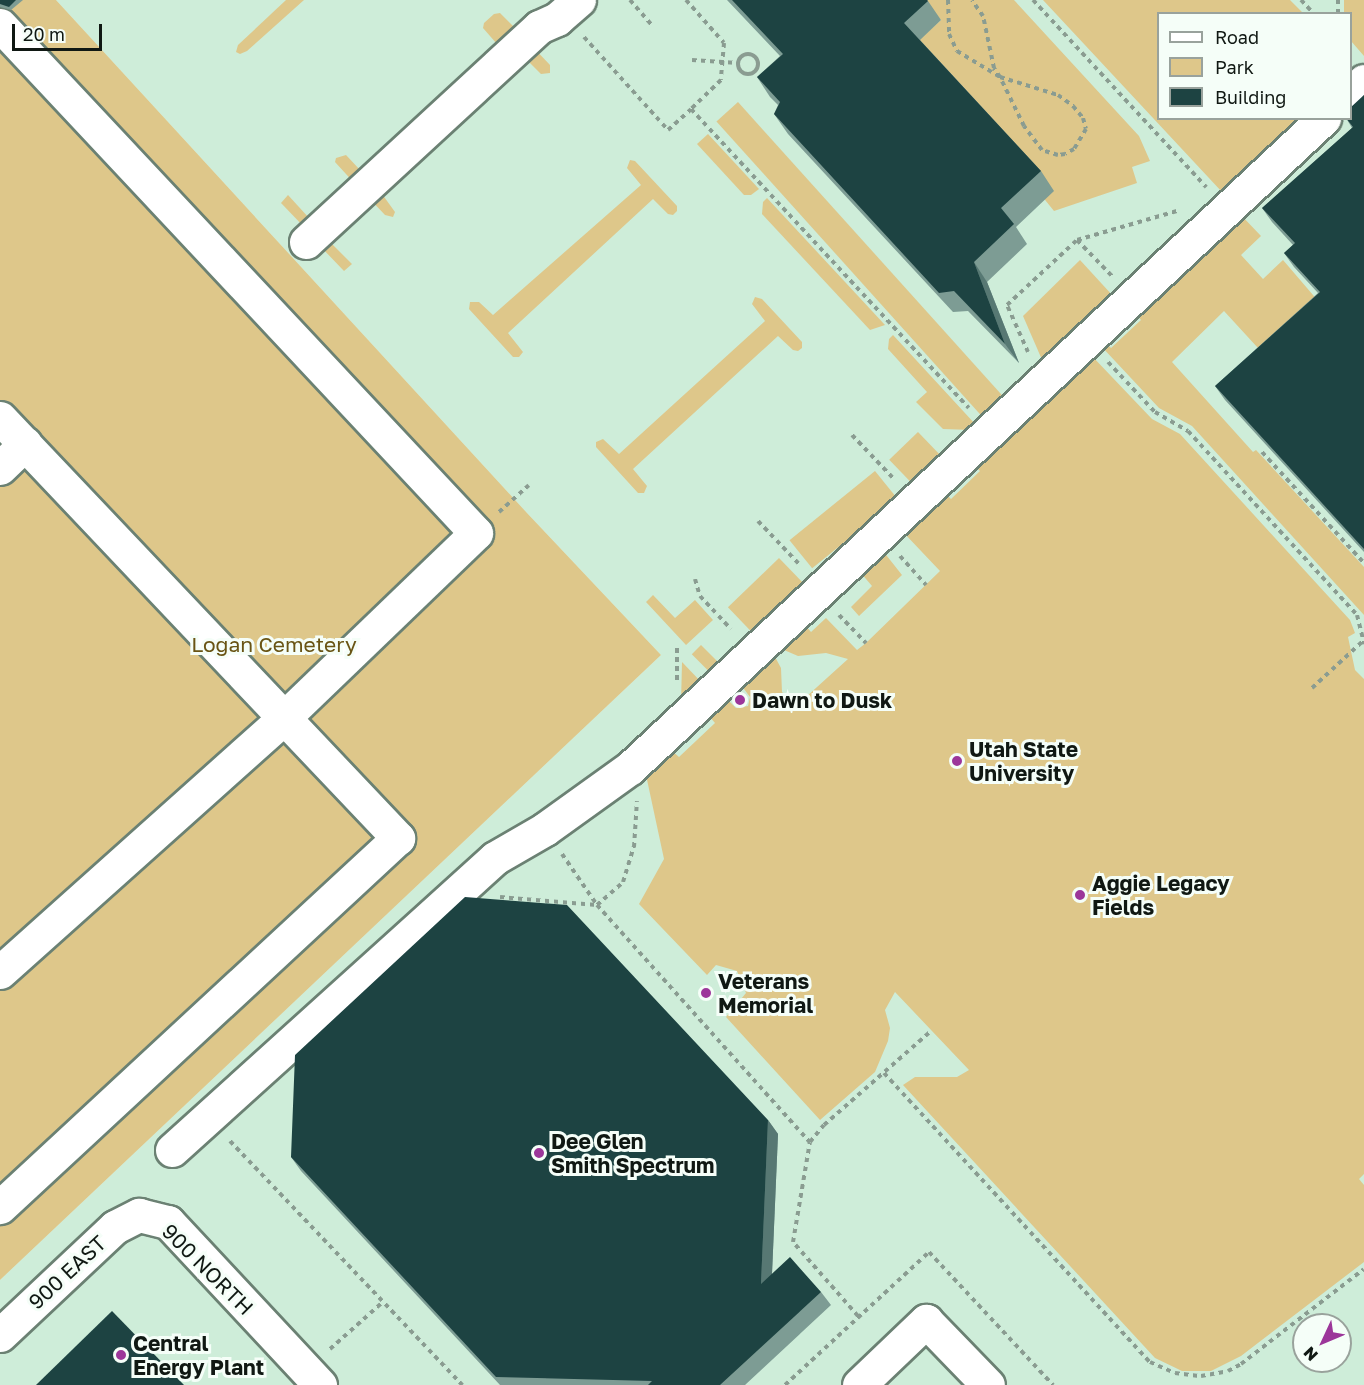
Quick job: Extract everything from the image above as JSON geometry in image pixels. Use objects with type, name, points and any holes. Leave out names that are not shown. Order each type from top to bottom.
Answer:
[{"type":"street","points":[[306,242],[539,27],[570,7]]},
{"type":"street","points":[[0,25],[476,533],[284,718],[0,972]]},
{"type":"street","points":[[1352,92],[1364,81]]},
{"type":"street","points":[[172,1150],[206,1116],[495,858],[545,829],[630,768],[881,536],[1132,296],[1322,120]]},
{"type":"street","points":[[0,418],[398,838],[0,1207]]},
{"type":"street","points":[[0,468],[25,444]]},
{"type":"street","name":"900 EAST","points":[[0,1335],[115,1227],[139,1215]]},
{"type":"street","name":"900 NORTH","points":[[139,1215],[168,1222],[321,1371]]},
{"type":"street","points":[[859,1385],[926,1321],[988,1385]]},
{"type":"path","points":[[630,0],[651,24]]},
{"type":"path","points":[[570,7],[607,59],[668,130],[721,80],[724,43],[686,0]]},
{"type":"path","points":[[948,0],[949,34],[957,51],[1000,77],[1058,95],[1073,106],[1083,118],[1086,129],[1074,149],[1058,155],[1042,150],[1024,126],[1000,77],[994,68],[983,16],[972,0]]},
{"type":"path","points":[[1033,0],[1227,209]]},
{"type":"path","points":[[1301,0],[1312,12]]},
{"type":"path","points":[[750,54],[758,60],[758,67],[754,73],[744,74],[739,69],[738,63],[744,55],[750,54]]},
{"type":"path","points":[[692,60],[738,63]]},
{"type":"path","points":[[758,67],[766,69]]},
{"type":"path","points":[[691,109],[991,430]]},
{"type":"path","points":[[1041,383],[1007,305],[1077,240],[1185,208]]},
{"type":"path","points":[[1077,240],[1132,296]]},
{"type":"path","points":[[1086,341],[1097,349],[1155,412],[1188,431],[1357,615],[1364,642],[1312,688]]},
{"type":"path","points":[[852,435],[882,467]]},
{"type":"path","points":[[1262,452],[1364,563]]},
{"type":"path","points":[[476,533],[529,484]]},
{"type":"path","points":[[758,521],[786,551]]},
{"type":"path","points":[[881,536],[926,585]]},
{"type":"path","points":[[695,579],[700,596],[755,654]]},
{"type":"path","points":[[818,592],[866,643]]},
{"type":"path","points":[[455,893],[597,905],[623,882],[634,847],[638,802],[630,768]]},
{"type":"path","points":[[545,829],[597,905],[810,1142]]},
{"type":"path","points":[[858,1316],[793,1242],[810,1142],[824,1125],[931,1031]]},
{"type":"path","points":[[884,1073],[1150,1362],[1175,1373],[1201,1376],[1228,1371],[1242,1364],[1364,1269]]},
{"type":"path","points":[[206,1116],[462,1385]]},
{"type":"path","points":[[321,1371],[383,1302]]},
{"type":"shaded area","name":"Utah State University","points":[[56,0],[1364,0],[1364,1385],[0,1385],[0,1280],[661,655],[527,513]]},
{"type":"green space","name":"Logan Cemetery","points":[[0,0],[56,0],[527,513],[661,655],[0,1280]]},
{"type":"green space","points":[[286,0],[304,0],[247,51],[240,54],[236,52],[238,45]]},
{"type":"green space","points":[[923,0],[1014,0],[1139,136],[1150,161],[1132,167],[1137,183],[1054,211],[917,42],[941,20]]},
{"type":"green space","points":[[1043,0],[1290,0],[1302,12],[1157,12],[1157,120],[1298,120],[1222,192]]},
{"type":"green space","points":[[1344,0],[1364,0],[1364,56],[1352,42],[1352,12],[1344,12]]},
{"type":"green space","points":[[500,13],[521,34],[357,186],[335,162],[336,158],[346,155],[361,171],[497,44],[483,28],[484,23],[494,14]]},
{"type":"green space","points":[[531,45],[550,65],[550,73],[541,74],[527,60],[382,194],[395,212],[393,217],[385,215],[368,197]]},
{"type":"green space","points":[[738,102],[1004,398],[983,417],[716,121]]},
{"type":"green space","points":[[708,134],[759,189],[751,195],[744,195],[697,144]]},
{"type":"green space","points":[[630,160],[635,161],[677,206],[677,211],[673,215],[668,214],[653,199],[508,333],[523,352],[519,357],[513,357],[469,309],[470,302],[479,302],[493,315],[641,185],[627,168]]},
{"type":"green space","points":[[288,195],[309,218],[306,229],[281,203]]},
{"type":"green space","points":[[767,198],[885,325],[870,330],[762,214],[763,202]]},
{"type":"green space","points":[[1240,214],[1261,236],[1241,255],[1263,279],[1283,260],[1325,309],[1269,360],[1224,311],[1172,362],[1253,452],[1256,450],[1364,567],[1364,615],[1192,426],[1159,408],[1101,346],[1105,342],[1111,348],[1141,320],[1135,313]]},
{"type":"green space","points":[[346,224],[345,229],[330,242],[352,264],[344,271],[320,246]]},
{"type":"green space","points":[[1080,260],[1113,296],[1043,362],[1023,316]]},
{"type":"green space","points":[[755,297],[762,299],[802,342],[802,348],[798,351],[793,350],[778,336],[633,469],[647,486],[644,493],[638,493],[596,447],[596,442],[603,439],[619,454],[765,321],[752,304]]},
{"type":"green space","points":[[893,335],[976,425],[972,430],[943,429],[916,402],[927,392],[888,349],[889,339]]},
{"type":"green space","name":"Aggie Legacy Fields","points":[[1091,355],[1152,419],[1180,434],[1350,620],[1355,633],[1348,637],[1355,670],[1364,679],[1364,1174],[1359,1179],[1364,1185],[1364,1262],[1297,1313],[1292,1313],[1292,1317],[1241,1356],[1211,1371],[1182,1371],[1155,1358],[903,1085],[915,1077],[957,1077],[969,1070],[895,992],[885,1010],[890,1028],[888,1041],[875,1072],[820,1120],[726,1017],[746,993],[737,971],[716,965],[707,975],[639,904],[664,859],[646,775],[672,751],[679,757],[715,723],[709,716],[727,699],[736,708],[748,706],[750,697],[741,685],[774,655],[781,668],[782,692],[796,706],[848,659],[826,653],[798,656],[784,650],[782,647],[805,625],[811,632],[826,618],[857,650],[866,643],[940,571],[903,532],[945,493],[951,499],[980,471],[974,465]]},
{"type":"green space","points":[[918,432],[942,457],[914,485],[889,460]]},
{"type":"green space","points":[[875,471],[898,499],[812,568],[790,540]]},
{"type":"green space","points":[[883,551],[902,575],[859,616],[851,607],[872,586],[860,572]]},
{"type":"green space","points":[[779,558],[806,586],[755,635],[728,607]]},
{"type":"green space","points":[[653,595],[675,618],[695,600],[713,620],[686,645],[646,602]]},
{"type":"green space","points":[[701,645],[722,666],[713,675],[692,654]]},
{"type":"green space","points":[[682,662],[703,684],[681,704]]},
{"type":"building","points":[[0,0],[16,0],[9,7],[0,4]]},
{"type":"building","points":[[732,0],[928,1],[904,23],[1041,171],[1001,208],[1014,224],[974,262],[1005,344],[954,291],[939,293],[774,114],[780,102],[757,77],[783,54]]},
{"type":"building","points":[[1364,95],[1364,549],[1215,386],[1320,292],[1284,253],[1295,243],[1262,208],[1353,127],[1348,120],[1352,120],[1352,106]]},
{"type":"building","name":"Dee Glen Smith Spectrum","points":[[465,897],[567,905],[768,1120],[761,1284],[790,1257],[821,1292],[720,1385],[648,1385],[652,1381],[496,1377],[291,1157],[295,1055]]},
{"type":"building","name":"Central Energy Plant","points":[[112,1311],[184,1385],[36,1385]]},
{"type":"place","name":"Dawn to Dusk","points":[[740,700]]},
{"type":"place","name":"Utah State University","points":[[957,761]]},
{"type":"place","name":"Aggie Legacy Fields","points":[[1080,895]]},
{"type":"place","name":"Veterans Memorial","points":[[706,993]]},
{"type":"place","name":"Dee Glen Smith Spectrum","points":[[539,1153]]},
{"type":"place","name":"Central Energy Plant","points":[[121,1355]]}]
